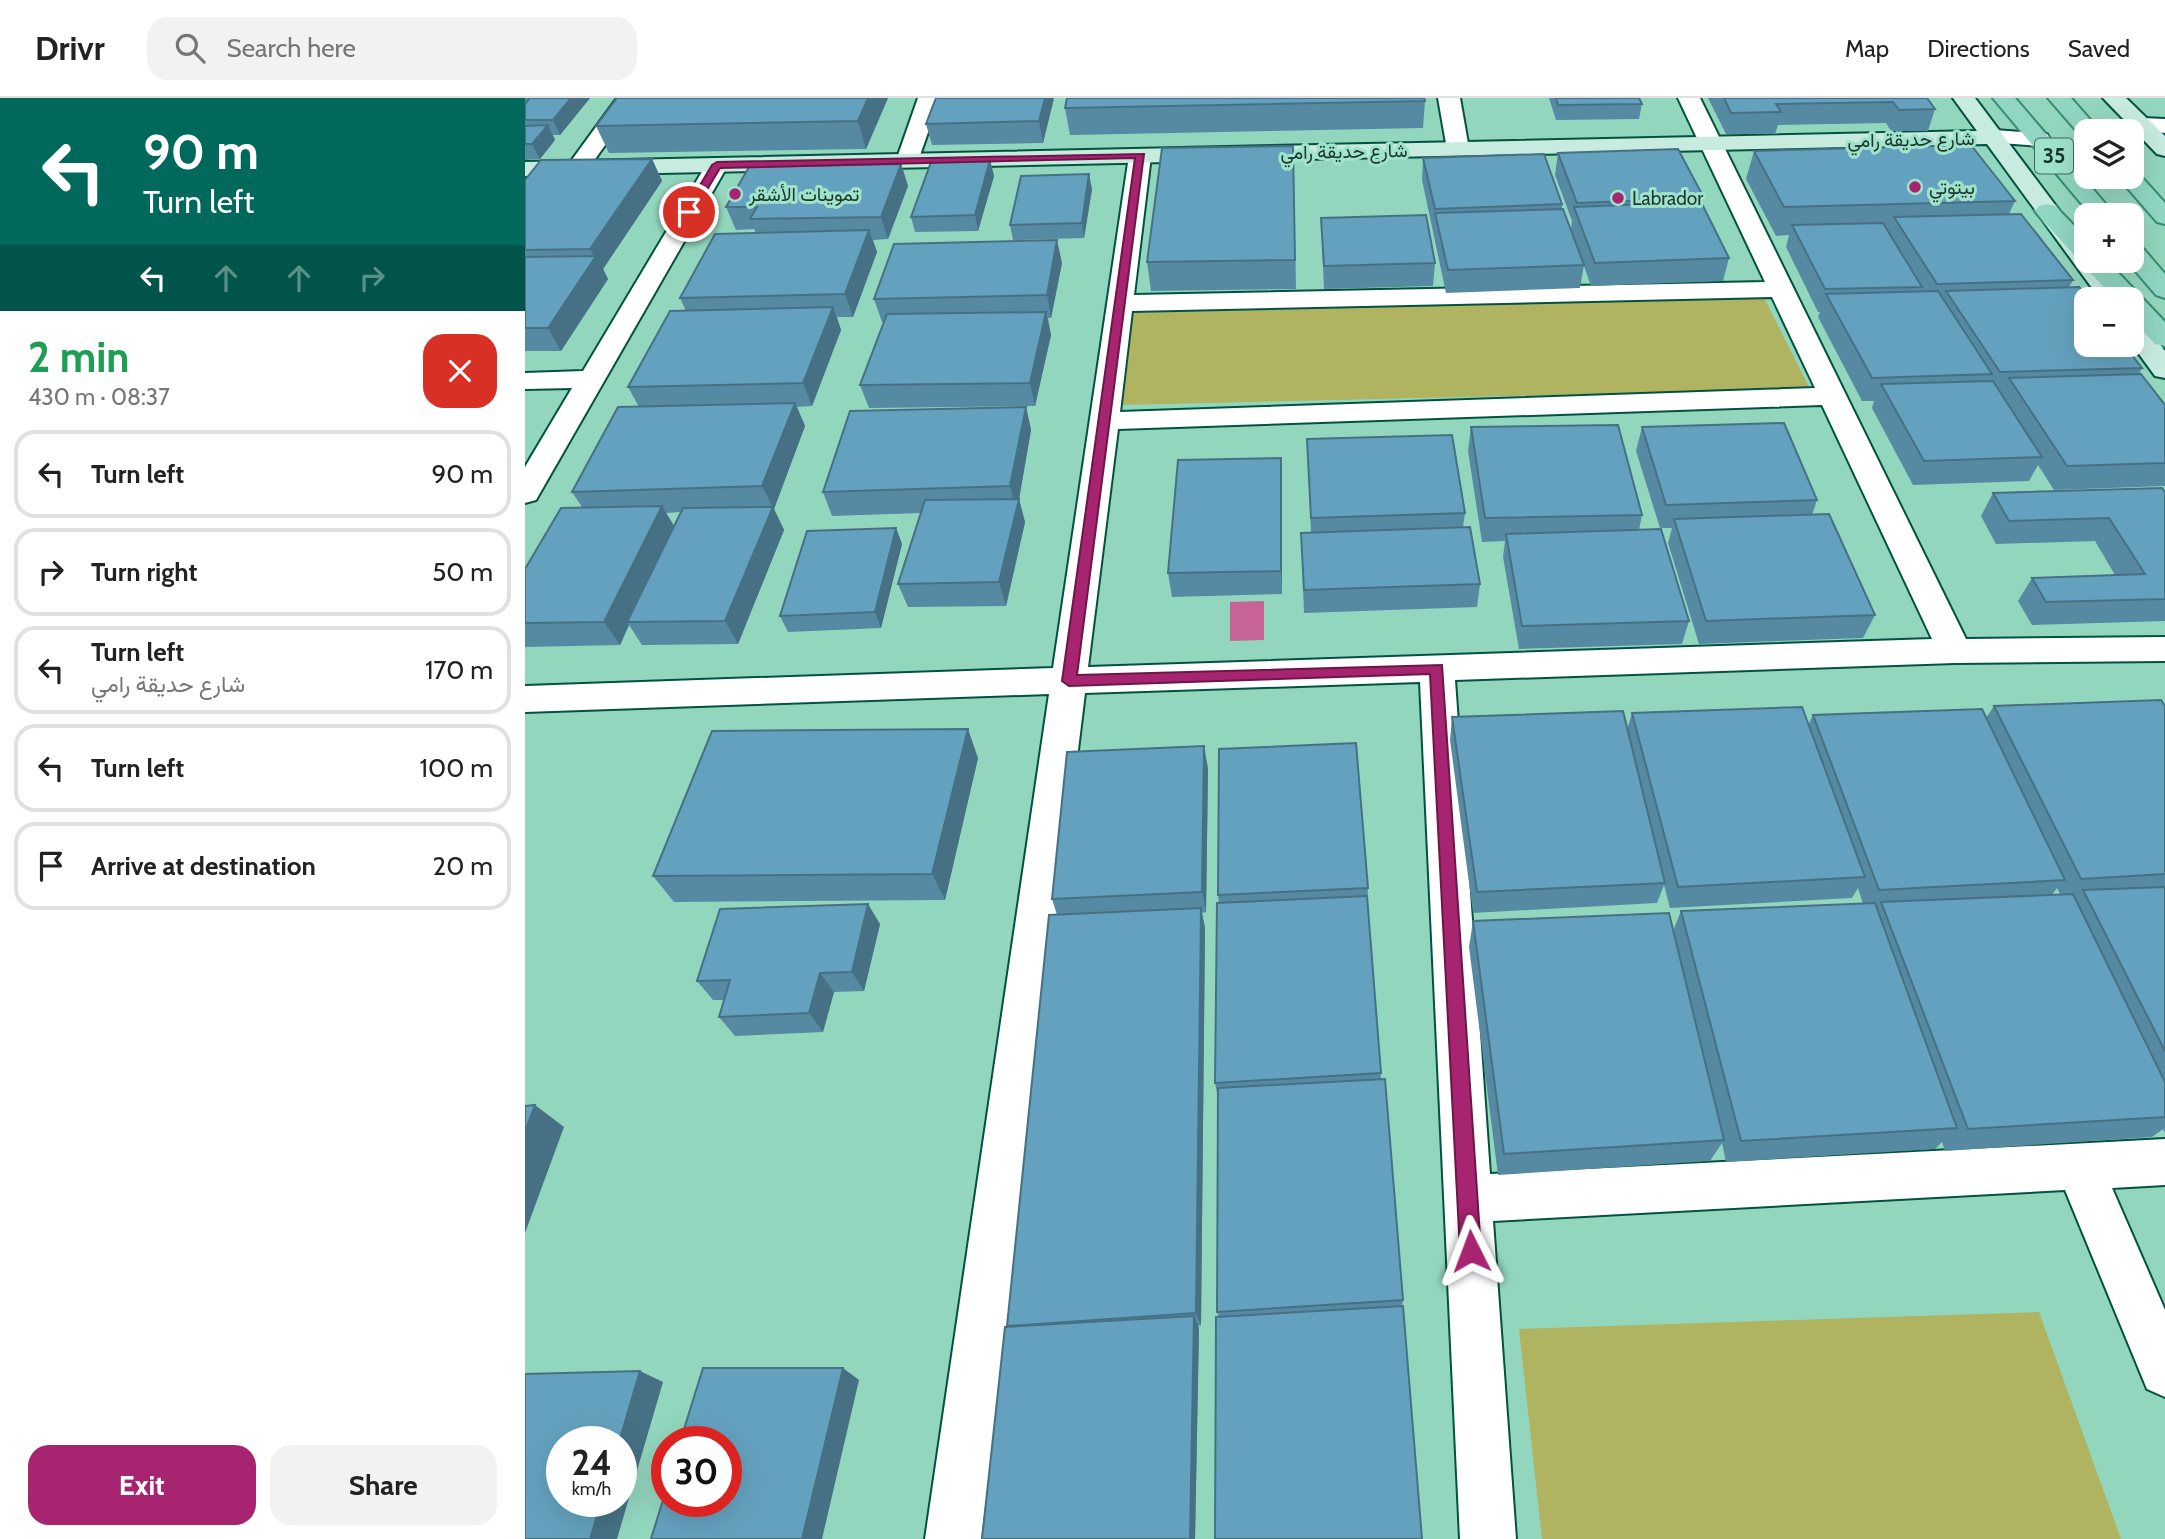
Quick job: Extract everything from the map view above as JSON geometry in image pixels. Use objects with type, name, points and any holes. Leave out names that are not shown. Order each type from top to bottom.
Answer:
[{"type":"main road","name":"35","points":[[2004,98],[2093,203]]},
{"type":"main road","name":"35","points":[[2059,98],[2078,119]]},
{"type":"main road","points":[[2140,189],[2165,217]]},
{"type":"main road","points":[[2047,211],[2074,240]]},
{"type":"main road","points":[[2144,265],[2165,290]]},
{"type":"main road","points":[[2104,273],[2117,287]]},
{"type":"main road","points":[[2144,316],[2165,338]]},
{"type":"street","points":[[577,168],[628,98]]},
{"type":"street","points":[[907,161],[929,98]]},
{"type":"street","points":[[1449,98],[1458,149]]},
{"type":"street","points":[[1689,98],[1955,651]]},
{"type":"street","points":[[1964,98],[2104,287]]},
{"type":"street","points":[[2114,98],[2137,119]]},
{"type":"street","points":[[2144,125],[2165,125]]},
{"type":"street","points":[[2144,126],[2165,149]]},
{"type":"street","points":[[1995,137],[2039,139]]},
{"type":"street","name":"شارع حديقة رامي","points":[[525,169],[1995,137]]},
{"type":"street","points":[[953,1539],[1140,156]]},
{"type":"street","points":[[525,493],[717,165]]},
{"type":"street","points":[[1121,303],[1781,289]]},
{"type":"street","points":[[2144,342],[2165,370]]},
{"type":"street","points":[[525,381],[591,379]]},
{"type":"street","points":[[1104,421],[1832,396]]},
{"type":"street","points":[[525,699],[1955,651],[2165,649]]},
{"type":"street","points":[[1437,669],[1488,1539]]},
{"type":"street","points":[[1467,1199],[2165,1163]]},
{"type":"street","points":[[2079,1167],[2165,1371]]},
{"type":"green space","points":[[1764,298],[1810,389],[1120,405],[1132,313]]},
{"type":"green space","points":[[2039,1312],[2121,1539],[1542,1539],[1519,1329]]},
{"type":"shaded area","points":[[1264,601],[1264,640],[1230,641],[1230,602]]},
{"type":"building","points":[[530,98],[571,98],[553,120],[525,120],[525,104]]},
{"type":"building","points":[[617,98],[868,98],[858,121],[596,126]]},
{"type":"building","points":[[936,98],[1045,98],[1039,121],[926,124]]},
{"type":"building","points":[[1067,98],[1424,98],[1425,101],[1065,108]]},
{"type":"building","points":[[1556,98],[1639,98],[1642,104],[1558,105]]},
{"type":"building","points":[[1724,98],[1927,98],[1935,109],[1899,110],[1893,102],[1776,104],[1781,112],[1731,113]]},
{"type":"building","points":[[548,125],[532,144],[525,144],[525,126]]},
{"type":"building","points":[[1971,145],[2015,201],[1784,207],[1754,151]]},
{"type":"building","points":[[1293,146],[1295,260],[1147,262],[1162,148]]},
{"type":"building","points":[[1678,149],[1704,198],[1577,203],[1558,153]]},
{"type":"building","points":[[1544,154],[1562,204],[1435,209],[1423,158]]},
{"type":"building","points":[[652,159],[590,249],[525,250],[525,180],[541,160]]},
{"type":"building","points":[[990,160],[975,215],[911,217],[931,162]]},
{"type":"building","points":[[901,164],[881,217],[750,219],[757,207],[726,207],[749,167]]},
{"type":"building","points":[[1089,174],[1082,223],[1010,225],[1021,176]]},
{"type":"building","points":[[1701,202],[1729,258],[1595,263],[1574,207]]},
{"type":"building","points":[[1563,209],[1584,265],[1448,270],[1435,213]]},
{"type":"building","points":[[2021,214],[2073,280],[1937,284],[1894,217]]},
{"type":"building","points":[[1426,215],[1435,263],[1324,266],[1321,218]]},
{"type":"building","points":[[1883,223],[1922,287],[1825,289],[1792,225]]},
{"type":"building","points":[[869,230],[845,294],[680,298],[715,234]]},
{"type":"building","points":[[1057,240],[1047,295],[874,299],[894,244]]},
{"type":"building","points":[[596,256],[548,328],[525,328],[525,257]]},
{"type":"building","points":[[2074,287],[2074,357],[2133,357],[2142,368],[2000,372],[1946,291]]},
{"type":"building","points":[[1938,291],[1992,374],[1872,378],[1826,294]]},
{"type":"building","points":[[833,307],[803,383],[628,387],[670,311]]},
{"type":"building","points":[[1046,312],[1030,383],[860,385],[887,314]]},
{"type":"building","points":[[2141,374],[2165,405],[2165,463],[2067,466],[2009,378]]},
{"type":"building","points":[[1993,381],[2042,457],[1924,461],[1881,384]]},
{"type":"building","points":[[795,403],[762,486],[572,492],[618,407]]},
{"type":"building","points":[[1026,407],[1010,486],[823,492],[850,411]]},
{"type":"building","points":[[1784,423],[1817,500],[1666,505],[1642,427]]},
{"type":"building","points":[[1618,425],[1642,515],[1485,518],[1471,427]]},
{"type":"building","points":[[1452,435],[1465,513],[1311,518],[1307,439]]},
{"type":"building","points":[[1281,458],[1281,571],[1168,573],[1178,460]]},
{"type":"building","points":[[2162,488],[2165,492],[2165,599],[2046,602],[2032,578],[2145,574],[2109,518],[2009,521],[1993,493]]},
{"type":"building","points":[[1019,499],[999,582],[898,584],[925,500]]},
{"type":"building","points":[[662,506],[604,622],[525,623],[525,569],[561,508]]},
{"type":"building","points":[[773,507],[725,621],[627,622],[683,508]]},
{"type":"building","points":[[1829,514],[1875,615],[1706,621],[1674,519]]},
{"type":"building","points":[[1470,527],[1480,584],[1304,590],[1301,533]]},
{"type":"building","points":[[896,528],[875,612],[780,616],[807,531]]},
{"type":"building","points":[[1661,529],[1689,621],[1522,626],[1506,534]]},
{"type":"building","points":[[2161,700],[2165,706],[2165,874],[2081,879],[1994,706]]},
{"type":"building","points":[[1802,707],[1865,877],[1678,887],[1632,713]]},
{"type":"building","points":[[1982,709],[2065,880],[1879,890],[1813,715]]},
{"type":"building","points":[[1623,711],[1665,883],[1477,892],[1452,717]]},
{"type":"building","points":[[968,729],[932,874],[653,876],[712,731]]},
{"type":"building","points":[[1356,743],[1368,888],[1218,895],[1219,749]]},
{"type":"building","points":[[1204,746],[1202,892],[1052,899],[1067,752]]},
{"type":"building","points":[[2165,887],[2165,1051],[2083,890]]},
{"type":"building","points":[[2073,894],[2165,1082],[2165,1117],[1968,1129],[1881,902]]},
{"type":"building","points":[[1367,896],[1381,1073],[1215,1083],[1217,903]]},
{"type":"building","points":[[1875,903],[1957,1128],[1741,1141],[1681,911]]},
{"type":"building","points":[[868,904],[852,972],[820,973],[809,1013],[719,1017],[730,980],[697,981],[720,909]]},
{"type":"building","points":[[1201,908],[1196,1313],[1007,1326],[1049,915]]},
{"type":"building","points":[[1669,913],[1724,1140],[1504,1154],[1473,921]]},
{"type":"building","points":[[1385,1079],[1403,1300],[1217,1312],[1218,1088]]},
{"type":"building","points":[[535,1105],[525,1131],[525,1106]]},
{"type":"building","points":[[1403,1306],[1422,1539],[1215,1539],[1216,1317]]},
{"type":"building","points":[[1194,1316],[1190,1539],[982,1539],[1005,1327]]},
{"type":"building","points":[[703,1368],[843,1368],[802,1539],[651,1539],[658,1517],[742,1517],[742,1426],[685,1426]]},
{"type":"building","points":[[640,1371],[624,1426],[546,1426],[546,1517],[597,1517],[590,1539],[525,1539],[525,1374]]},
{"type":"place","name":"بيتوتي","points":[[1915,187]]},
{"type":"place","name":"تموينات الأشقر","points":[[735,194]]},
{"type":"place","name":"Labrador","points":[[1618,198]]},
{"type":"route","points":[[689,212],[717,165],[1140,156],[1069,681],[1437,669],[1471,1251]]}]
